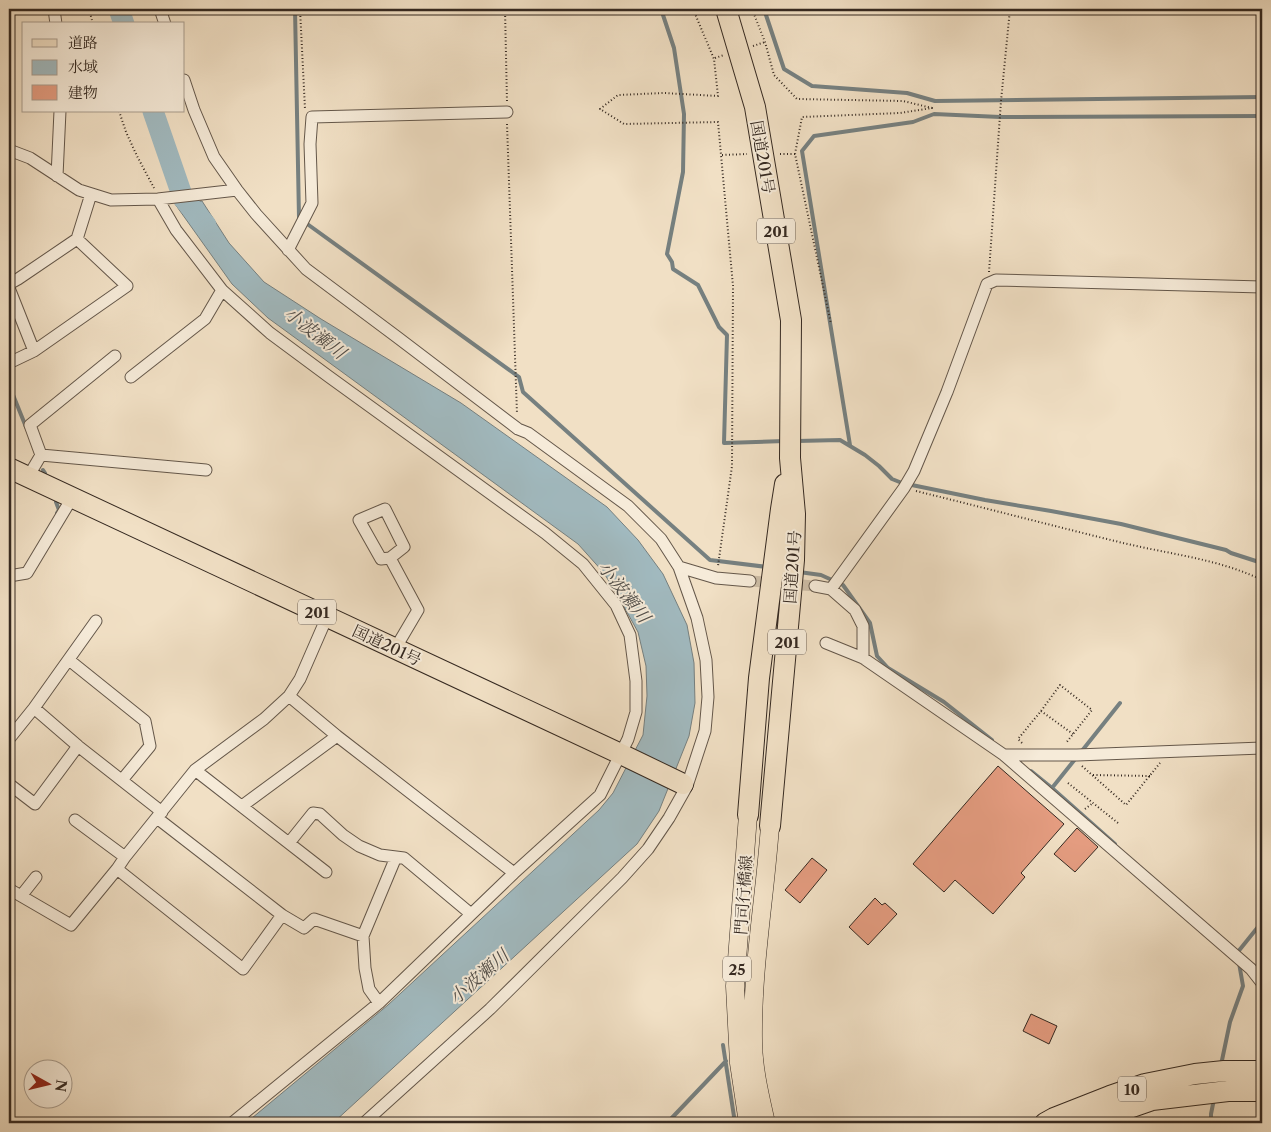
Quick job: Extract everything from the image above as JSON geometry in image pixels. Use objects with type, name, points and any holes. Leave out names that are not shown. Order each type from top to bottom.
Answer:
[{"type":"highway","name":"国道201号","points":[[726,9],[755,107],[791,320],[790,458],[795,514],[794,560],[770,826]]},
{"type":"highway","name":"国道201号","points":[[748,815],[759,678],[781,509],[790,458]]},
{"type":"highway","name":"国道201号","points":[[9,468],[623,754],[683,784]]},
{"type":"highway","name":"10","points":[[1045,1123],[1110,1096],[1145,1084],[1195,1074],[1224,1071],[1262,1072]]},
{"type":"highway","name":"10","points":[[1086,1123],[1152,1100],[1228,1091],[1262,1091]]},
{"type":"main road","name":"門司行橋線","points":[[748,815],[735,986],[738,1063],[748,1123]]},
{"type":"main road","name":"門司行橋線","points":[[766,1123],[758,1087],[753,1042],[753,989],[770,826]]},
{"type":"street","points":[[54,9],[56,22]]},
{"type":"street","points":[[160,9],[164,22]]},
{"type":"street","points":[[185,83],[214,157],[256,214],[306,269],[518,429],[528,433],[628,506],[661,539],[679,567],[697,618],[706,660],[708,697],[705,731],[687,786],[669,818],[648,848],[622,878],[490,1009],[364,1123]]},
{"type":"street","points":[[57,176],[60,112]]},
{"type":"street","points":[[288,250],[312,203],[310,144],[312,117],[507,112]]},
{"type":"street","points":[[9,150],[30,158],[79,190],[111,200],[162,199],[237,190]]},
{"type":"street","points":[[9,284],[77,239],[91,194]]},
{"type":"street","points":[[162,199],[176,230],[222,290],[270,333],[545,533],[583,564],[616,605],[630,634],[636,681],[636,712],[628,739],[623,754],[600,795],[514,873],[378,1003],[232,1123]]},
{"type":"street","points":[[11,362],[34,351],[127,286],[77,239]]},
{"type":"street","points":[[831,589],[904,488],[914,471],[947,392],[987,284],[996,280],[1262,287]]},
{"type":"street","points":[[9,288],[34,351]]},
{"type":"street","points":[[131,377],[205,319],[222,290]]},
{"type":"street","points":[[28,478],[41,455],[30,425],[115,356]]},
{"type":"street","points":[[41,455],[206,470]]},
{"type":"street","points":[[9,576],[27,573],[72,498]]},
{"type":"street","points":[[385,509],[404,547],[390,558],[381,560],[359,520],[385,509]]},
{"type":"street","points":[[390,558],[418,610],[395,649]]},
{"type":"street","points":[[679,567],[716,578],[750,581]]},
{"type":"street","points":[[815,586],[831,589],[855,610],[863,626],[863,658]]},
{"type":"street","points":[[9,889],[71,925],[195,770],[264,719],[289,696],[300,679],[327,617]]},
{"type":"street","points":[[9,740],[96,621]]},
{"type":"street","points":[[826,643],[863,658],[1004,755],[1251,969],[1262,983]]},
{"type":"street","points":[[69,660],[146,721],[150,746],[122,780]]},
{"type":"street","points":[[289,696],[337,736],[514,873]]},
{"type":"street","points":[[34,708],[282,915],[304,928],[314,919],[363,936]]},
{"type":"street","points":[[242,806],[337,736]]},
{"type":"street","points":[[9,784],[35,804],[78,746]]},
{"type":"street","points":[[1004,755],[1070,755],[1262,748]]},
{"type":"street","points":[[195,770],[326,872]]},
{"type":"street","points":[[290,844],[312,813],[320,814],[343,835],[359,846],[380,855],[404,858],[471,914]]},
{"type":"street","points":[[75,820],[125,857]]},
{"type":"street","points":[[378,1003],[369,988],[365,968],[363,936],[396,856]]},
{"type":"street","points":[[117,869],[242,969],[282,915]]},
{"type":"street","points":[[21,896],[36,877]]},
{"type":"path","points":[[89,9],[92,22]]},
{"type":"path","points":[[300,9],[305,112],[312,117]]},
{"type":"path","points":[[505,9],[518,429]]},
{"type":"path","points":[[694,9],[714,59],[718,96],[664,93],[618,95],[600,109],[624,124],[718,122],[733,286],[732,466],[716,578]]},
{"type":"path","points":[[752,9],[765,42],[774,74],[798,99],[902,101],[932,108],[900,114],[802,117],[795,154],[831,324]]},
{"type":"path","points":[[987,284],[1010,9]]},
{"type":"path","points":[[119,112],[130,140],[162,199]]},
{"type":"path","points":[[904,488],[1125,543],[1187,556],[1244,571],[1262,580]]},
{"type":"path","points":[[1038,755],[1018,739],[1060,685],[1092,710],[1057,755]]},
{"type":"path","points":[[1041,711],[1073,734]]},
{"type":"path","points":[[1070,755],[1126,805],[1169,751]]},
{"type":"path","points":[[1093,775],[1150,776]]},
{"type":"path","points":[[1068,784],[1118,823]]},
{"type":"water","points":[[202,201],[229,243],[264,282],[321,319],[461,403],[607,507],[638,540],[663,574],[687,625],[694,663],[695,703],[689,736],[659,811],[637,844],[333,1123],[246,1123],[388,1005],[599,810],[613,793],[643,735],[647,696],[646,666],[638,632],[623,605],[604,573],[578,544],[268,318],[232,284],[175,204]]},
{"type":"building","points":[[998,766],[1064,824],[1021,873],[1025,877],[993,914],[955,880],[944,892],[913,864]]},
{"type":"building","points":[[1077,828],[1098,847],[1075,872],[1054,854]]},
{"type":"building","points":[[812,858],[827,870],[800,903],[785,890]]},
{"type":"building","points":[[875,898],[882,905],[885,903],[897,914],[868,945],[849,927]]},
{"type":"building","points":[[1031,1014],[1057,1026],[1049,1044],[1023,1031]]},
{"type":"waterway","name":"小波瀬川","points":[[119,9],[123,22]]},
{"type":"waterway","points":[[295,9],[299,218],[519,377],[523,392],[710,560],[767,567]]},
{"type":"waterway","points":[[661,9],[674,48],[684,114],[683,172],[667,254],[672,262],[673,269],[698,285],[719,327],[727,335],[724,443],[785,441]]},
{"type":"waterway","points":[[764,9],[784,69],[812,86],[907,93],[935,101],[1262,97]]},
{"type":"waterway","name":"小波瀬川","points":[[153,112],[183,198],[206,225]]},
{"type":"waterway","points":[[850,445],[802,151],[814,136],[913,122],[934,114],[1000,117],[1262,116]]},
{"type":"waterway","points":[[9,385],[26,427]]},
{"type":"waterway","points":[[797,441],[840,440],[865,455],[892,479],[902,483],[1121,524],[1226,550],[1262,563]]},
{"type":"waterway","points":[[56,502],[59,510],[57,513]]},
{"type":"waterway","points":[[799,572],[821,575],[843,585],[870,623],[877,656],[888,668],[944,702],[992,740]]},
{"type":"waterway","points":[[1081,752],[1120,703]]},
{"type":"waterway","points":[[1076,758],[1052,788],[1115,844]]},
{"type":"waterway","points":[[1031,771],[1052,788]]},
{"type":"waterway","points":[[1237,953],[1262,922]]},
{"type":"waterway","points":[[1221,1065],[1230,1022],[1243,986],[1239,963]]},
{"type":"waterway","points":[[723,1045],[735,1123]]},
{"type":"waterway","points":[[667,1123],[726,1061]]},
{"type":"waterway","points":[[1211,1123],[1214,1099]]},
{"type":"tunnel","points":[[750,581],[815,586]]}]
